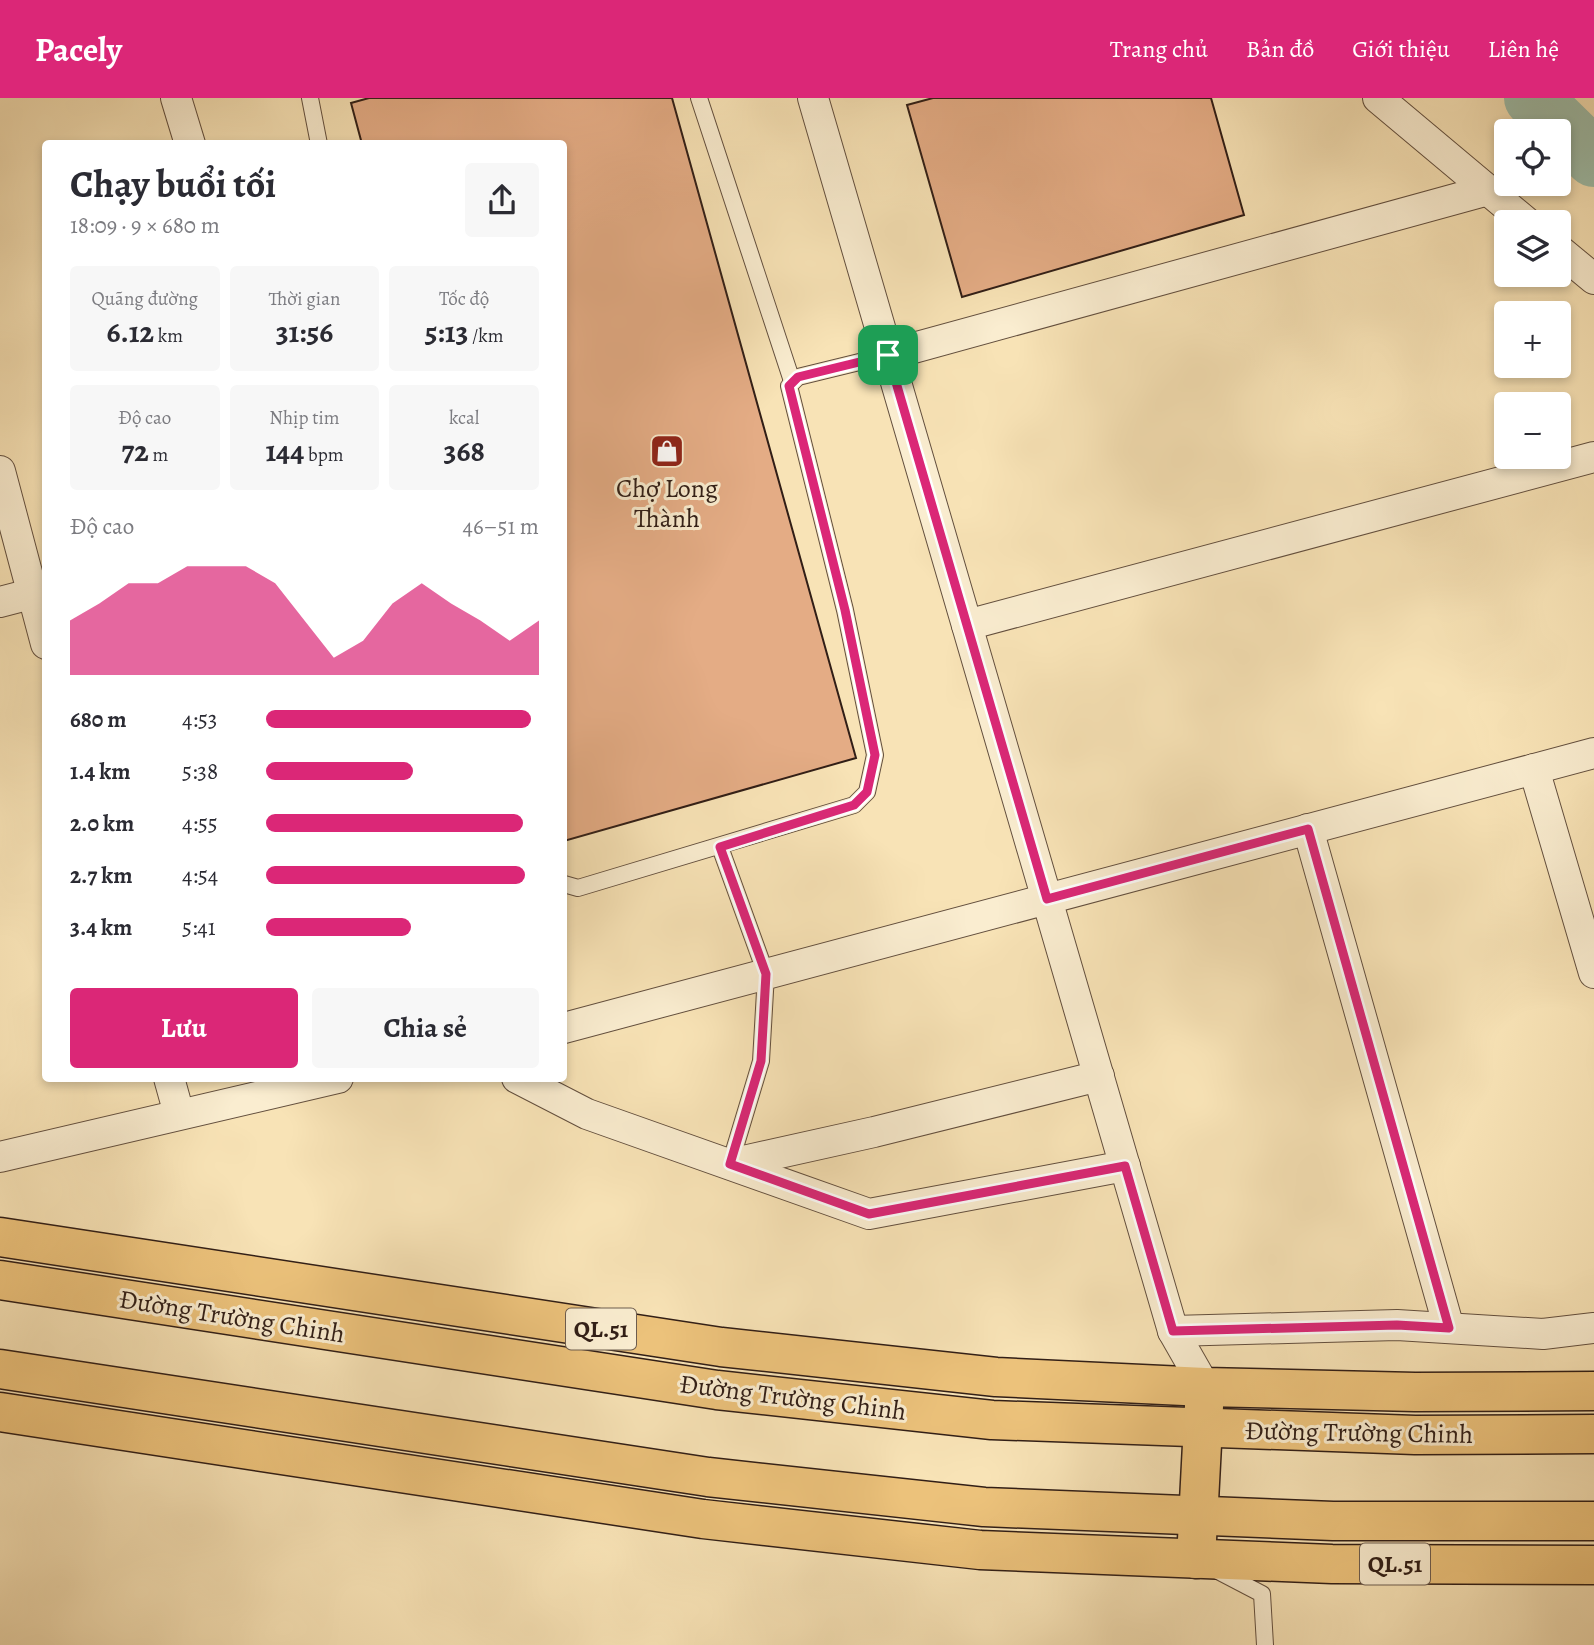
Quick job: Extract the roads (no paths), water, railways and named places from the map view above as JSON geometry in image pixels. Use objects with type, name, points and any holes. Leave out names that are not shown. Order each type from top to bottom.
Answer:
[{"type":"main road","name":"Đường Trường Chinh","points":[[0,1237],[721,1347],[996,1377],[1205,1387],[1415,1392],[1594,1391]]},
{"type":"main road","name":"Đường Trường Chinh","points":[[0,1280],[717,1390],[992,1420],[1415,1435],[1594,1434]]},
{"type":"main road","name":"QL.51","points":[[0,1369],[708,1477],[984,1507],[1197,1517],[1415,1522],[1594,1521]]},
{"type":"main road","points":[[1196,1559],[1205,1387]]},
{"type":"main road","name":"QL.51","points":[[0,1412],[703,1519],[981,1550],[1332,1564],[1594,1564]]},
{"type":"street","points":[[176,98],[189,140]]},
{"type":"street","points":[[813,98],[1173,1331],[1205,1387]]},
{"type":"street","points":[[1378,98],[1512,210]]},
{"type":"street","points":[[888,355],[1488,190]]},
{"type":"street","points":[[1571,260],[1594,279]]},
{"type":"street","points":[[967,625],[1594,457]]},
{"type":"street","points":[[0,471],[38,592],[42,618]]},
{"type":"street","points":[[0,602],[38,592]]},
{"type":"street","points":[[567,1027],[1594,753]]},
{"type":"street","points":[[1534,769],[1594,973]]},
{"type":"street","points":[[1308,829],[1449,1328]]},
{"type":"street","points":[[730,1164],[874,1132],[1099,1076]]},
{"type":"street","points":[[170,1082],[179,1114]]},
{"type":"street","points":[[0,1157],[320,1082]]},
{"type":"street","points":[[525,1082],[587,1114],[869,1214],[1125,1166]]},
{"type":"street","points":[[1173,1331],[1397,1325],[1543,1334],[1594,1328]]},
{"type":"lane","points":[[310,98],[318,140]]},
{"type":"lane","points":[[699,98],[792,381]]},
{"type":"lane","points":[[567,885],[578,888],[720,847],[854,805],[867,792],[875,755],[856,663],[789,386],[798,377],[888,355]]},
{"type":"lane","points":[[720,847],[766,974],[761,1061],[730,1164]]},
{"type":"lane","points":[[1196,1559],[1262,1594],[1265,1645]]},
{"type":"waterway","points":[[1533,98],[1594,158]]},
{"type":"place","name":"Chợ Long Thành","points":[[667,451]]}]
